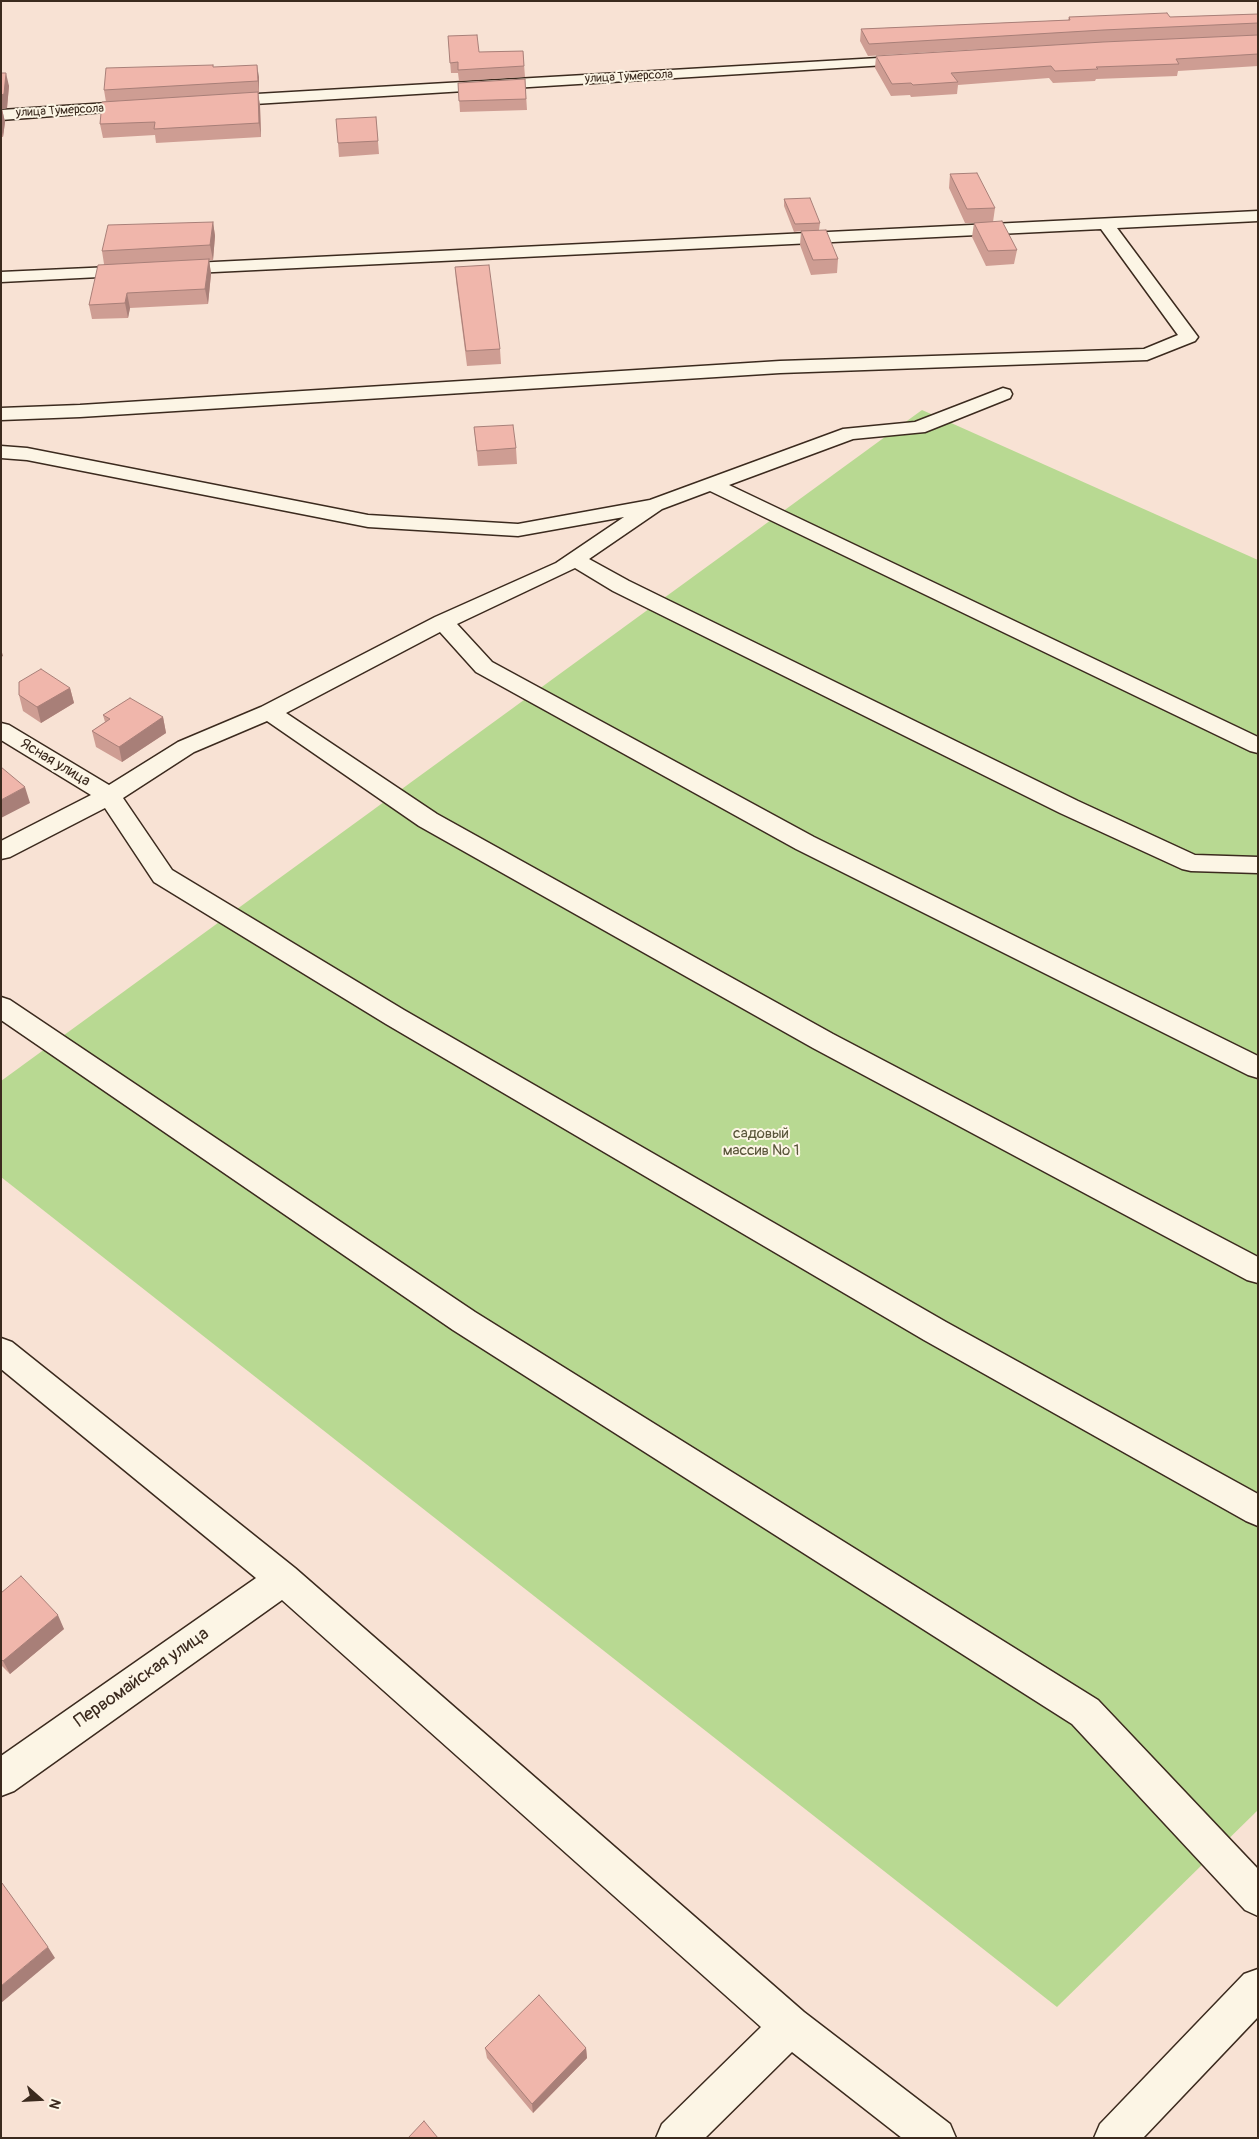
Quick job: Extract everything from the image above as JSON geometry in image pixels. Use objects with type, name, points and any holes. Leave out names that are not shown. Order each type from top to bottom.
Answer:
[{"type":"street","name":"улица Тумерсола","points":[[209,102],[932,59]]},
{"type":"street","name":"улица Тумерсола","points":[[1,115],[150,106]]},
{"type":"street","points":[[1,277],[1258,216]]},
{"type":"street","points":[[1,414],[80,412],[770,367],[1147,354],[1189,337],[1106,223]]},
{"type":"street","points":[[1,452],[27,454],[368,521],[518,530],[655,506],[850,433],[918,428],[1003,394]]},
{"type":"street","points":[[711,484],[1258,746]]},
{"type":"street","points":[[1,850],[109,796],[186,747],[269,712],[443,622],[563,567],[655,506]]},
{"type":"street","points":[[574,559],[621,586],[1069,807],[1192,863],[1258,865]]},
{"type":"street","points":[[443,622],[484,667],[683,776],[805,842],[1258,1068]]},
{"type":"street","points":[[269,712],[428,820],[823,1041],[1258,1272]]},
{"type":"street","name":"Ясная улица","points":[[1,730],[109,796]]},
{"type":"street","points":[[109,796],[163,876],[395,1017],[927,1326],[1258,1512]]},
{"type":"street","points":[[1,1007],[464,1321],[1085,1712],[1258,1897]]},
{"type":"street","points":[[1,1351],[283,1579],[790,2026],[936,2138]]},
{"type":"street","name":"Первомайская улица","points":[[1,1778],[283,1579]]},
{"type":"street","points":[[1114,2138],[1258,1988]]},
{"type":"street","points":[[676,2138],[790,2026]]},
{"type":"green space","name":"садовый массив № 1","points":[[922,410],[1258,560],[1258,1810],[1057,2007],[1,1177],[1,1081]]},
{"type":"building","points":[[1167,13],[1170,17],[1258,14],[1258,23],[869,44],[861,29],[1070,20],[1069,17]]},
{"type":"building","points":[[477,35],[479,52],[523,51],[524,66],[458,70],[458,62],[450,63],[448,36]]},
{"type":"building","points":[[1258,35],[1258,54],[1176,59],[1179,64],[1096,67],[1098,69],[1055,71],[1051,66],[951,73],[958,82],[913,85],[911,83],[892,84],[876,56],[1103,42]]},
{"type":"building","points":[[213,65],[213,67],[257,65],[258,81],[104,90],[106,68]]},
{"type":"building","points":[[1,73],[6,73],[4,94],[1,95]]},
{"type":"building","points":[[525,79],[526,99],[459,101],[458,83]]},
{"type":"building","points":[[258,92],[259,123],[154,129],[155,122],[100,124],[102,102]]},
{"type":"building","points":[[376,117],[378,141],[338,143],[336,119]]},
{"type":"building","points":[[977,173],[995,208],[967,209],[950,174]]},
{"type":"building","points":[[810,198],[820,223],[795,224],[784,199]]},
{"type":"building","points":[[1002,221],[1017,250],[988,251],[974,223]]},
{"type":"building","points":[[213,222],[210,245],[102,251],[108,225]]},
{"type":"building","points":[[826,230],[838,259],[813,260],[801,231]]},
{"type":"building","points":[[209,259],[205,289],[127,293],[125,303],[89,305],[98,265]]},
{"type":"building","points":[[489,265],[500,349],[466,351],[455,267]]},
{"type":"building","points":[[513,425],[516,448],[477,451],[474,427]]},
{"type":"building","points":[[41,669],[70,688],[37,707],[19,695],[19,682]]},
{"type":"building","points":[[130,698],[163,717],[119,747],[92,731],[110,719],[103,715]]},
{"type":"building","points":[[1,767],[25,787],[1,800]]},
{"type":"building","points":[[21,1576],[58,1615],[3,1661],[1,1659],[1,1593]]},
{"type":"building","points":[[1,1883],[48,1947],[1,1986]]},
{"type":"building","points":[[539,1995],[586,2048],[532,2104],[485,2048]]},
{"type":"building","points":[[424,2121],[438,2138],[408,2138]]}]
